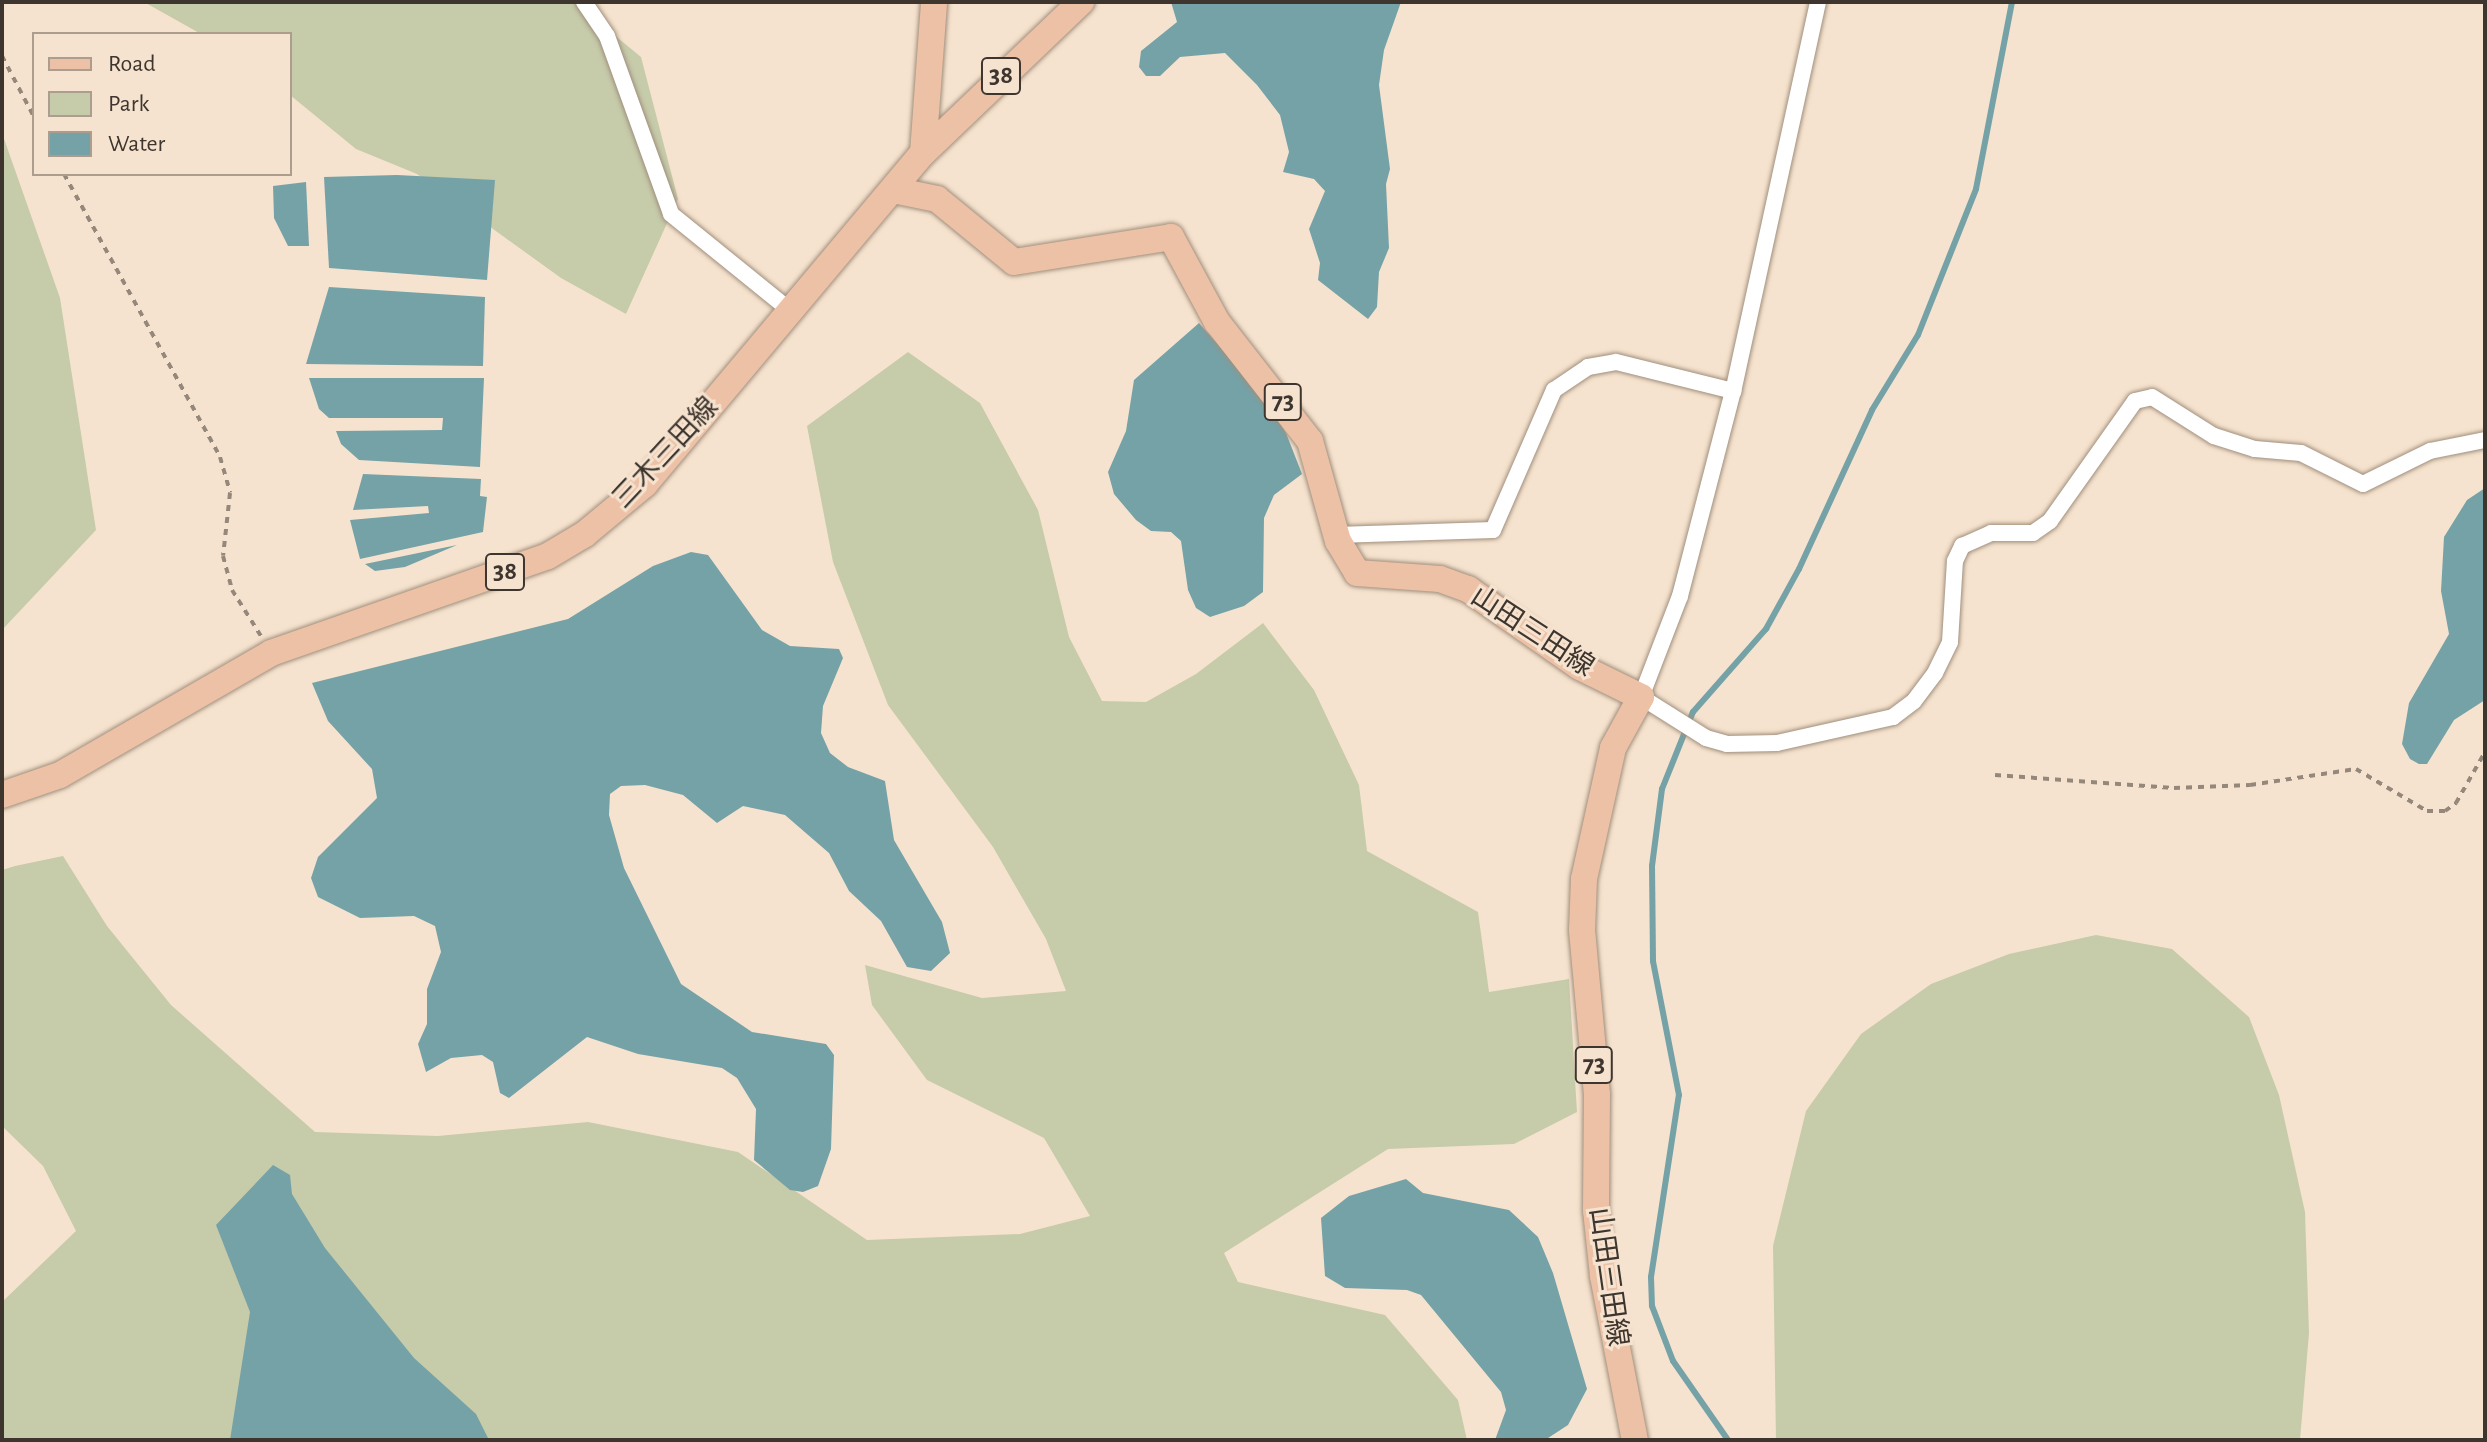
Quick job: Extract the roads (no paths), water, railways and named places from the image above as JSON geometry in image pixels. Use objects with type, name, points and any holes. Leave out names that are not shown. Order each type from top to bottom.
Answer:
[{"type":"main road","points":[[923,153],[934,2]]},
{"type":"main road","name":"三木三田線","points":[[2,795],[60,775],[271,653],[548,556],[585,534],[645,484],[923,153],[1081,2]]},
{"type":"main road","name":"山田三田線","points":[[893,190],[937,199],[1014,262],[1171,237],[1217,322],[1310,441],[1336,535],[1357,573],[1440,579],[1468,589],[1580,667],[1641,697],[1613,748],[1584,879],[1582,930],[1597,1094],[1601,1262],[1635,1440]]},
{"type":"street","points":[[584,2],[607,36],[671,214],[792,312]]},
{"type":"street","points":[[1818,2],[1733,391],[1680,596],[1641,697],[1706,738],[1727,744],[1777,743],[1893,717],[1935,673],[1950,642],[1955,561],[1962,546],[1991,533],[2033,533],[2050,521],[2135,401],[2161,400],[2214,436],[2255,449],[2301,453],[2363,484],[2430,451],[2485,440]]},
{"type":"street","points":[[1336,535],[1493,530],[1554,390],[1588,367],[1616,362],[1733,391]]},
{"type":"water","points":[[1171,2],[1401,2],[1384,50],[1379,85],[1390,169],[1386,184],[1389,248],[1379,272],[1377,307],[1368,319],[1318,280],[1320,263],[1309,229],[1325,191],[1314,179],[1283,172],[1289,152],[1280,115],[1257,85],[1225,53],[1180,57],[1160,76],[1146,76],[1139,67],[1141,51],[1177,22]]},
{"type":"water","points":[[397,175],[495,180],[487,280],[329,268],[324,177]]},
{"type":"water","points":[[306,182],[309,246],[288,246],[274,218],[273,186]]},
{"type":"water","points":[[329,287],[485,297],[483,366],[306,364]]},
{"type":"water","points":[[1199,323],[1259,392],[1286,433],[1302,474],[1274,495],[1264,518],[1263,592],[1244,606],[1210,617],[1196,608],[1188,590],[1181,541],[1171,532],[1151,531],[1136,520],[1114,494],[1108,472],[1126,431],[1134,380]]},
{"type":"water","points":[[309,378],[484,378],[480,467],[359,460],[341,444],[336,431],[442,430],[443,418],[329,418],[319,409]]},
{"type":"water","points":[[363,474],[481,479],[480,496],[487,497],[483,532],[360,559],[350,520],[429,513],[428,506],[353,510]]},
{"type":"water","points":[[2485,488],[2485,700],[2454,720],[2427,764],[2419,764],[2410,759],[2402,744],[2409,703],[2449,634],[2441,591],[2444,537],[2467,500]]},
{"type":"water","points":[[457,545],[405,567],[375,571],[365,564]]},
{"type":"water","points":[[691,552],[708,555],[762,630],[790,646],[839,649],[843,658],[823,706],[821,733],[830,753],[848,767],[885,781],[894,840],[942,922],[950,953],[931,971],[907,967],[881,921],[849,891],[829,853],[785,815],[743,806],[717,823],[683,795],[645,785],[621,786],[610,794],[609,815],[624,868],[681,984],[752,1032],[826,1044],[834,1055],[831,1149],[818,1186],[803,1192],[790,1190],[754,1160],[756,1109],[737,1078],[722,1068],[638,1054],[587,1037],[509,1098],[500,1093],[493,1062],[482,1055],[451,1058],[426,1072],[418,1044],[427,1024],[427,989],[441,952],[435,926],[414,916],[360,918],[318,897],[311,878],[318,857],[377,798],[372,769],[328,721],[312,683],[568,619],[653,566]]},
{"type":"water","points":[[273,1165],[290,1175],[292,1194],[325,1248],[414,1358],[476,1414],[489,1440],[230,1440],[250,1312],[216,1225]]},
{"type":"water","points":[[1406,1179],[1423,1193],[1509,1210],[1538,1237],[1553,1273],[1587,1389],[1568,1425],[1545,1440],[1495,1440],[1506,1410],[1501,1392],[1421,1295],[1407,1290],[1345,1288],[1325,1276],[1321,1218],[1349,1196]]},
{"type":"waterway","points":[[1728,1440],[1673,1361],[1652,1306],[1651,1277],[1679,1095],[1653,961],[1652,866],[1662,789],[1693,712],[1766,629],[1799,569],[1872,410],[1918,335],[1976,189],[2012,2]]}]
